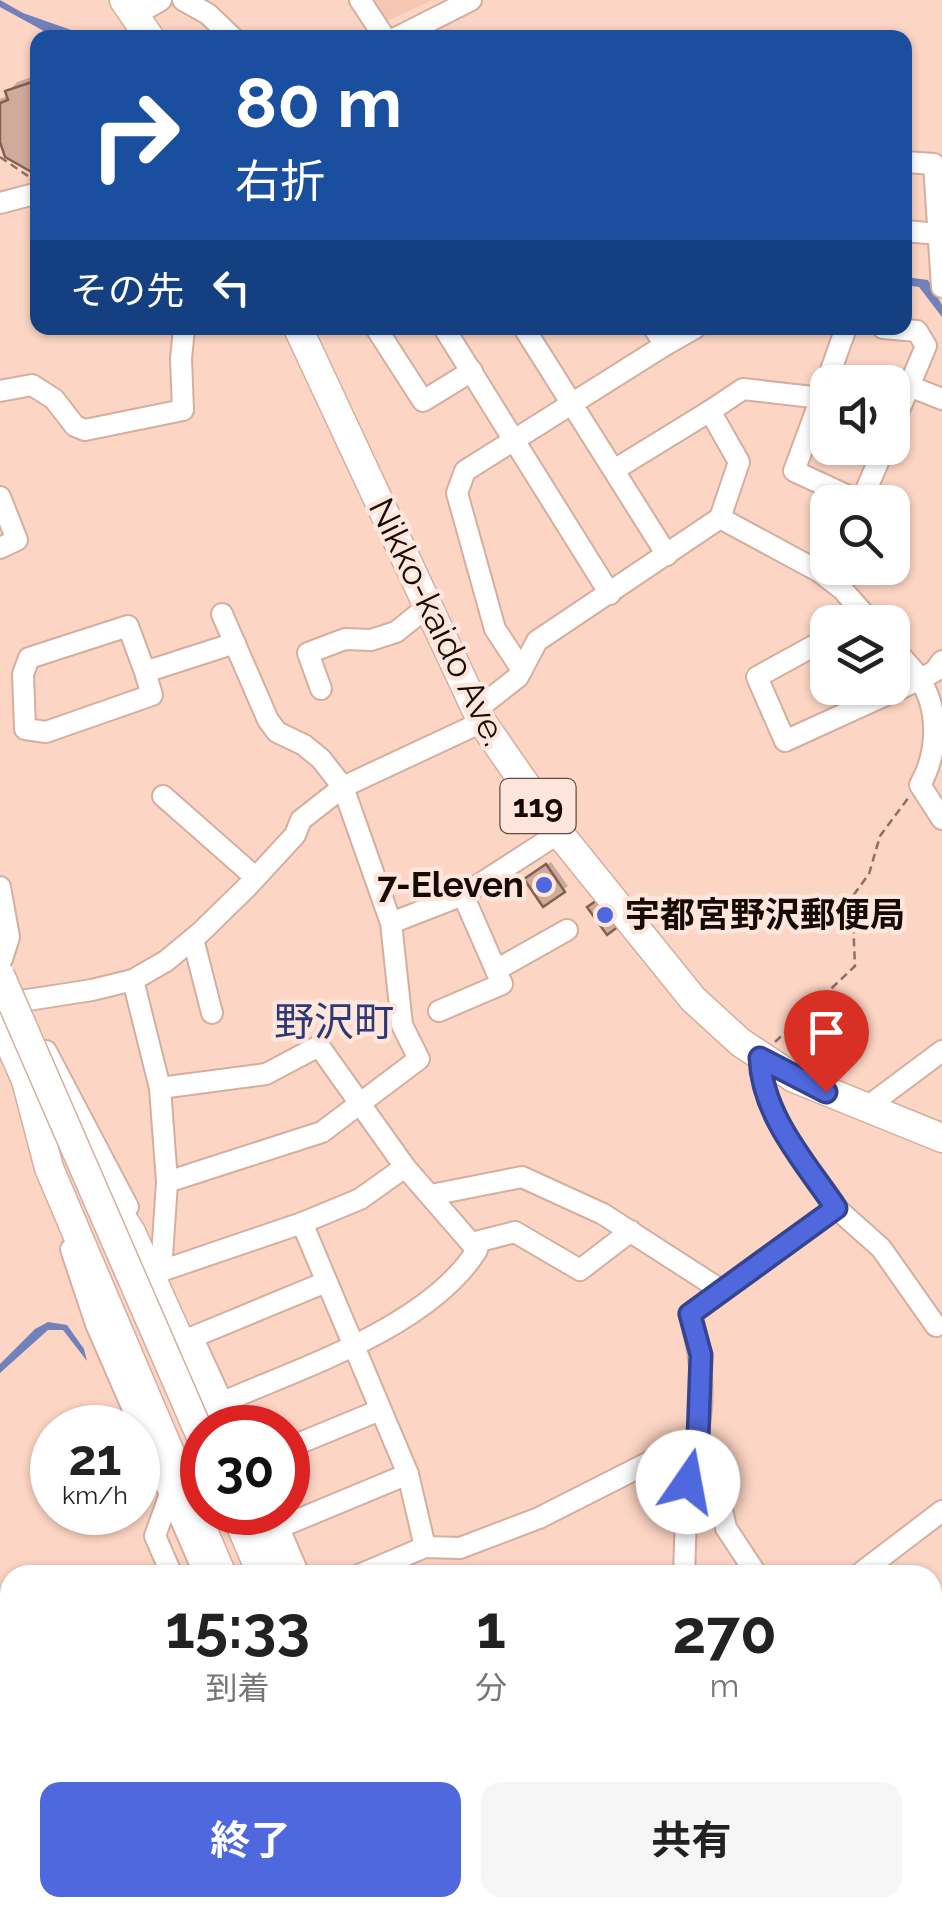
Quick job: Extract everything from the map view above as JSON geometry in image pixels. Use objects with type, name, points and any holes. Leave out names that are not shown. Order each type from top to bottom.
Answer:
[{"type":"highway","name":"Nikko-kaido Ave.","points":[[301,335],[479,716],[558,833],[693,999],[760,1058],[794,1078],[942,1138]]},
{"type":"highway","points":[[1,963],[187,1405]]},
{"type":"highway","points":[[0,1021],[180,1437]]},
{"type":"highway","points":[[27,1084],[49,1168],[218,1565]]},
{"type":"highway","points":[[81,1158],[131,1232],[216,1405]]},
{"type":"highway","points":[[223,1535],[236,1565]]},
{"type":"highway","points":[[245,1535],[258,1565]]},
{"type":"highway","points":[[273,1535],[281,1565]]},
{"type":"street","points":[[136,18],[160,0]]},
{"type":"street","points":[[183,0],[208,14],[225,30]]},
{"type":"street","points":[[360,0],[380,30]]},
{"type":"street","points":[[412,30],[471,0]]},
{"type":"street","points":[[912,162],[934,164],[942,287]]},
{"type":"street","points":[[0,204],[30,195]]},
{"type":"street","points":[[912,230],[939,224]]},
{"type":"street","points":[[912,331],[917,332],[926,346],[910,386],[942,399]]},
{"type":"street","points":[[0,391],[32,385],[54,399],[75,426],[85,430],[183,410],[180,359],[183,335]]},
{"type":"street","points":[[381,335],[423,400],[472,371]]},
{"type":"street","points":[[449,335],[610,594]]},
{"type":"street","points":[[535,335],[572,404],[667,554]]},
{"type":"street","points":[[833,365],[844,335]]},
{"type":"street","points":[[522,670],[495,629],[457,494],[465,471],[572,404],[660,336]]},
{"type":"street","points":[[614,470],[743,389],[810,397]]},
{"type":"street","points":[[10,1002],[132,980],[166,961],[256,877],[295,835],[301,820],[343,788],[479,716],[518,677],[536,640],[720,518],[739,462],[710,411]]},
{"type":"street","points":[[810,428],[794,471],[824,485]]},
{"type":"street","points":[[0,498],[17,540],[0,548]]},
{"type":"street","points":[[720,518],[820,572],[842,589],[854,605]]},
{"type":"street","points":[[321,689],[308,653],[345,639],[371,640],[396,632],[427,608]]},
{"type":"street","points":[[167,1182],[322,1132],[418,1059],[402,1025],[390,923],[343,788],[313,752],[277,732],[268,720],[222,614]]},
{"type":"street","points":[[128,626],[145,672],[152,695],[46,732],[25,728],[23,674],[29,658],[128,626]]},
{"type":"street","points":[[145,672],[235,643]]},
{"type":"street","points":[[810,648],[757,676],[785,741],[864,705]]},
{"type":"street","points":[[910,684],[935,671],[942,661]]},
{"type":"street","points":[[910,667],[921,679],[939,730],[929,768],[914,792]]},
{"type":"street","points":[[914,792],[942,770]]},
{"type":"street","points":[[914,792],[942,819]]},
{"type":"street","points":[[163,796],[256,877]]},
{"type":"street","points":[[390,923],[463,896],[558,833]]},
{"type":"street","points":[[0,887],[9,937],[1,963],[10,1002],[161,1271],[192,1337],[217,1405]]},
{"type":"street","points":[[438,1011],[502,984],[463,896]]},
{"type":"street","points":[[496,970],[567,930]]},
{"type":"street","points":[[193,939],[212,1013]]},
{"type":"street","points":[[132,980],[160,1088],[167,1182],[161,1271]]},
{"type":"street","points":[[0,1046],[96,1324],[201,1565]]},
{"type":"street","points":[[160,1088],[266,1074],[319,1046],[405,1167],[477,1250],[466,1268],[404,1318],[240,1405]]},
{"type":"street","points":[[868,1107],[942,1050]]},
{"type":"street","points":[[760,1058],[761,1085],[772,1112],[836,1208],[881,1248],[936,1326]]},
{"type":"street","points":[[161,1271],[360,1200],[405,1167]]},
{"type":"street","points":[[431,1195],[522,1177],[603,1214],[721,1290]]},
{"type":"street","points":[[684,1565],[688,1451],[698,1438],[701,1355],[690,1314],[836,1208]]},
{"type":"street","points":[[302,1223],[408,1474],[426,1547]]},
{"type":"street","points":[[472,1244],[515,1232],[580,1270],[630,1231]]},
{"type":"street","points":[[192,1337],[326,1282]]},
{"type":"street","points":[[310,1439],[380,1410]]},
{"type":"street","points":[[383,1565],[426,1547],[460,1548],[539,1518],[698,1438]]},
{"type":"street","points":[[698,1438],[708,1448],[726,1528],[750,1565]]},
{"type":"street","points":[[310,1505],[408,1474]]},
{"type":"street","points":[[168,1565],[156,1536],[170,1494]]},
{"type":"street","points":[[871,1565],[942,1512]]},
{"type":"street","points":[[278,1535],[294,1565]]},
{"type":"path","points":[[0,157],[30,177]]},
{"type":"path","points":[[760,1058],[855,966],[852,897],[869,874],[880,836],[914,792]]},
{"type":"shaded area","points":[[367,0],[433,0],[382,23]]},
{"type":"water","points":[[0,0],[23,13],[71,30],[42,30],[0,7]]},
{"type":"water","points":[[912,278],[928,280],[942,305],[942,317],[919,287],[912,286]]},
{"type":"water","points":[[48,1322],[67,1325],[84,1349],[87,1361],[63,1330],[48,1330],[0,1373],[0,1364],[35,1329]]},
{"type":"building","points":[[30,83],[30,171],[5,157],[0,142],[0,103],[8,100],[5,91]]},
{"type":"building","name":"7-Eleven","points":[[546,864],[565,892],[543,907],[524,879]]},
{"type":"building","name":"宇都宮野沢郵便局","points":[[603,896],[623,923],[607,935],[587,907]]},
{"type":"place","name":"7-Eleven","points":[[544,885]]},
{"type":"place","name":"宇都宮野沢郵便局","points":[[605,915]]},
{"type":"district","name":"野沢町","points":[[334,1022]]},
{"type":"route","points":[[688,1482],[688,1451],[698,1438],[701,1355],[690,1314],[836,1208],[772,1112],[761,1085],[760,1058],[826,1092]]}]
